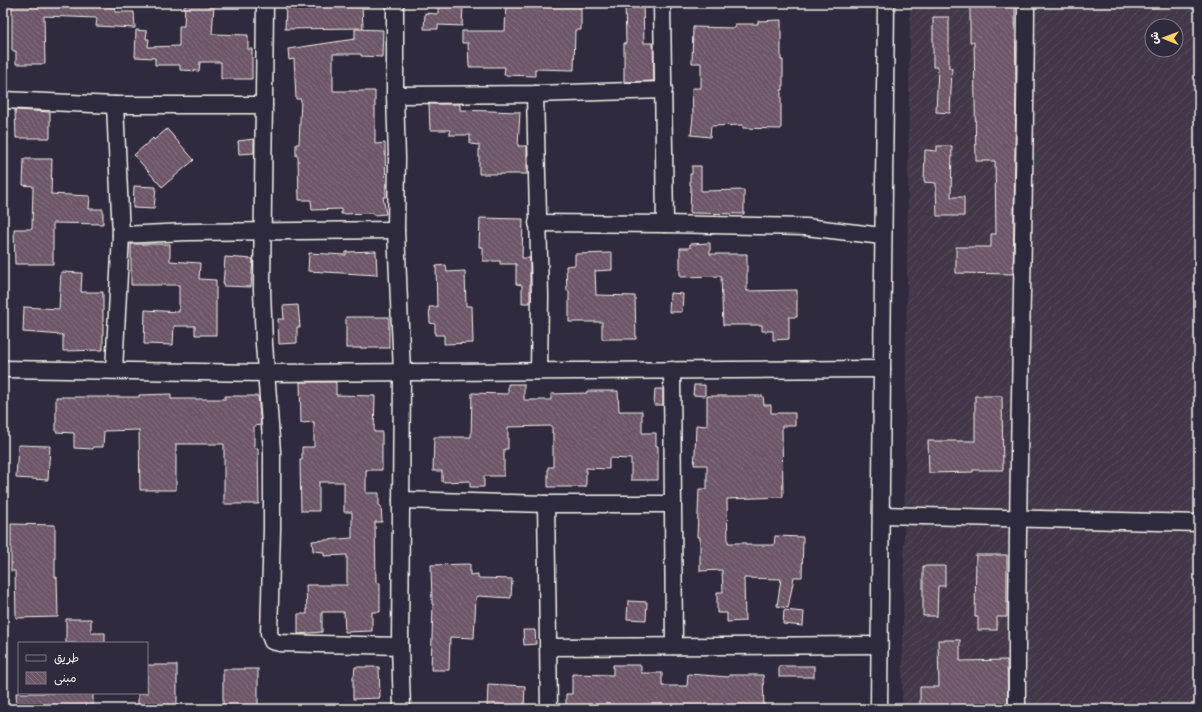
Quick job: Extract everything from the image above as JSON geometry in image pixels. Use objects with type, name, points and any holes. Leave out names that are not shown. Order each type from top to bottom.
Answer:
[{"type":"street","points":[[265,3],[262,289],[272,452],[272,529],[269,633],[272,641],[280,643],[400,646]]},
{"type":"street","points":[[395,3],[397,158],[396,230],[402,373],[400,646],[402,709]]},
{"type":"street","points":[[662,3],[666,224]]},
{"type":"street","points":[[879,709],[882,236],[886,3]]},
{"type":"street","points":[[1017,709],[1019,399],[1025,187],[1026,3]]},
{"type":"street","points":[[395,95],[535,94],[664,90]]},
{"type":"street","points":[[535,94],[540,296],[539,371]]},
{"type":"street","points":[[3,100],[115,105],[264,105]]},
{"type":"street","points":[[114,370],[121,235],[115,105]]},
{"type":"street","points":[[537,223],[806,227],[882,236]]},
{"type":"street","points":[[121,235],[263,231],[396,230]]},
{"type":"street","points":[[3,369],[266,373],[882,370]]},
{"type":"street","points":[[672,370],[674,646]]},
{"type":"street","points":[[401,500],[546,504],[673,504]]},
{"type":"street","points":[[546,504],[549,709]]},
{"type":"street","points":[[881,515],[1199,523]]},
{"type":"street","points":[[548,647],[879,645]]},
{"type":"shaded area","points":[[910,3],[1199,3],[1199,709],[902,709]]},
{"type":"building","points":[[12,3],[115,3],[115,12],[134,12],[135,28],[96,26],[97,18],[44,16],[45,64],[16,64],[16,51],[12,51]]},
{"type":"building","points":[[185,3],[203,3],[214,5],[212,34],[248,35],[248,49],[252,49],[252,79],[221,79],[221,62],[200,62],[199,71],[180,70],[180,65],[155,65],[155,58],[135,57],[136,30],[147,31],[146,39],[149,39],[148,47],[179,46],[179,26],[184,26]]},
{"type":"building","points":[[286,3],[362,3],[363,28],[285,29]]},
{"type":"building","points":[[506,3],[581,3],[581,30],[575,30],[574,70],[535,69],[535,76],[504,75],[505,67],[469,67],[468,43],[462,43],[462,31],[505,31]]},
{"type":"building","points":[[625,3],[643,3],[644,43],[653,43],[654,81],[624,82],[624,43],[626,43]]},
{"type":"building","points":[[970,3],[1015,3],[1016,91],[1013,274],[956,273],[956,247],[991,247],[991,234],[996,234],[995,161],[976,161],[974,42],[970,42]]},
{"type":"building","points":[[438,4],[463,5],[462,26],[438,25],[438,29],[424,29],[425,13],[438,14]]},
{"type":"building","points":[[933,17],[949,17],[949,68],[952,68],[950,113],[936,112],[938,67],[933,67]]},
{"type":"building","points":[[781,20],[783,90],[781,90],[781,129],[743,128],[743,125],[711,126],[710,137],[691,135],[693,116],[692,88],[701,88],[701,63],[692,63],[693,27],[735,28],[735,24],[758,24],[758,21]]},
{"type":"building","points":[[355,29],[383,30],[382,57],[361,56],[361,54],[333,54],[333,91],[375,91],[375,144],[385,143],[386,197],[383,197],[386,214],[341,214],[341,209],[312,210],[311,200],[299,200],[298,156],[296,156],[296,144],[299,144],[301,99],[296,99],[294,59],[289,60],[288,49],[355,39]]},
{"type":"building","points":[[429,104],[460,104],[460,110],[520,112],[518,146],[527,146],[527,174],[479,174],[479,145],[470,144],[470,135],[450,135],[450,130],[430,130]]},
{"type":"building","points":[[15,110],[50,112],[50,138],[16,138]]},
{"type":"building","points":[[167,129],[194,160],[162,187],[134,155],[153,138],[154,140]]},
{"type":"building","points":[[254,139],[254,153],[239,154],[238,141]]},
{"type":"building","points":[[937,146],[952,146],[951,197],[964,197],[964,216],[937,216],[936,183],[924,182],[925,150],[937,151]]},
{"type":"building","points":[[24,159],[52,159],[51,194],[90,196],[89,209],[103,209],[103,224],[53,223],[53,264],[15,264],[14,229],[32,229],[33,186],[23,185]]},
{"type":"building","points":[[692,166],[701,166],[701,191],[744,190],[744,214],[690,213],[690,174],[692,174]]},
{"type":"building","points":[[134,186],[156,187],[154,209],[133,208]]},
{"type":"building","points":[[480,218],[523,219],[522,258],[530,258],[530,303],[522,303],[522,285],[516,284],[516,264],[500,264],[500,261],[483,261],[483,247],[479,247]]},
{"type":"building","points":[[710,243],[710,254],[747,254],[747,291],[797,290],[797,317],[789,317],[789,339],[773,340],[773,331],[762,331],[762,325],[723,325],[721,276],[680,277],[680,248],[690,248],[690,244]]},
{"type":"building","points":[[131,244],[170,244],[170,261],[200,263],[199,279],[216,280],[216,335],[195,335],[195,326],[174,326],[173,345],[144,344],[145,310],[179,312],[179,285],[131,285]]},
{"type":"building","points":[[376,251],[377,275],[308,271],[309,253],[346,255],[346,252]]},
{"type":"building","points":[[612,253],[612,270],[595,271],[596,295],[635,296],[636,339],[602,339],[602,322],[569,322],[569,291],[567,291],[566,266],[575,265],[575,254]]},
{"type":"building","points":[[225,257],[253,259],[251,287],[223,286]]},
{"type":"building","points":[[446,265],[447,272],[465,271],[466,306],[472,306],[473,343],[444,344],[444,335],[435,335],[435,324],[430,323],[429,307],[437,307],[436,266]]},
{"type":"building","points":[[61,272],[82,273],[81,292],[103,292],[103,350],[63,351],[63,335],[23,332],[24,307],[59,309]]},
{"type":"building","points":[[670,293],[683,294],[682,312],[669,312]]},
{"type":"building","points":[[298,305],[300,327],[297,327],[297,343],[279,344],[278,319],[284,319],[283,306]]},
{"type":"building","points":[[346,317],[389,317],[389,348],[346,348]]},
{"type":"building","points":[[300,382],[336,382],[336,395],[375,396],[374,432],[382,432],[382,470],[366,470],[366,493],[379,493],[379,506],[381,506],[382,522],[375,522],[376,583],[380,583],[380,612],[372,612],[372,631],[345,632],[344,612],[322,612],[322,632],[298,634],[298,614],[307,614],[306,585],[347,585],[347,555],[324,556],[324,552],[313,551],[312,541],[352,538],[352,512],[344,512],[344,482],[319,482],[319,511],[301,511],[300,460],[302,460],[302,447],[314,447],[314,422],[301,423]]},
{"type":"building","points":[[508,384],[524,384],[524,400],[551,400],[551,394],[587,393],[587,391],[618,391],[619,411],[642,411],[642,433],[656,433],[656,446],[658,446],[658,480],[631,480],[631,459],[609,458],[609,469],[586,468],[586,487],[548,487],[548,467],[553,467],[552,426],[508,427],[508,449],[504,449],[504,476],[484,476],[484,487],[470,487],[470,481],[442,482],[442,471],[433,471],[434,437],[471,437],[472,393],[508,394]]},
{"type":"building","points":[[694,385],[705,385],[705,396],[693,395]]},
{"type":"building","points":[[655,389],[663,389],[663,405],[654,405]]},
{"type":"building","points":[[171,394],[171,399],[225,399],[225,396],[258,396],[261,425],[254,426],[254,448],[258,448],[259,504],[224,504],[224,444],[176,444],[176,490],[140,490],[139,430],[104,431],[103,447],[93,447],[93,449],[74,448],[74,433],[56,432],[56,397],[139,397],[139,395]]},
{"type":"building","points":[[707,396],[763,396],[764,405],[771,405],[771,413],[795,413],[795,426],[782,426],[783,497],[727,499],[728,543],[746,543],[746,545],[774,545],[775,536],[803,537],[802,577],[794,577],[788,608],[777,606],[781,579],[744,578],[745,621],[727,622],[727,613],[717,613],[717,592],[723,592],[722,570],[700,571],[700,537],[697,537],[699,489],[707,489],[707,465],[694,465],[696,425],[707,426]]},
{"type":"building","points":[[975,396],[1002,396],[1003,470],[973,470],[973,472],[929,473],[928,441],[975,441]]},
{"type":"building","points":[[18,445],[50,446],[48,480],[16,478]]},
{"type":"building","points":[[11,524],[55,525],[55,577],[57,577],[58,617],[16,618],[15,571],[11,571]]},
{"type":"building","points":[[976,555],[1007,555],[1007,617],[997,617],[997,630],[978,630],[978,617],[975,617]]},
{"type":"building","points":[[470,564],[470,575],[478,574],[478,578],[512,579],[511,598],[476,597],[474,638],[450,637],[449,670],[431,670],[433,604],[431,565]]},
{"type":"building","points":[[923,566],[945,566],[945,586],[938,586],[937,616],[923,616]]},
{"type":"building","points":[[628,601],[647,602],[646,620],[627,619]]},
{"type":"building","points":[[784,610],[804,612],[803,626],[783,624]]},
{"type":"building","points":[[66,619],[91,619],[91,633],[105,633],[105,642],[66,642]]},
{"type":"building","points":[[523,630],[535,630],[536,644],[524,645]]},
{"type":"building","points":[[938,640],[960,640],[960,661],[1007,660],[1008,709],[920,709],[920,687],[939,687]]},
{"type":"building","points":[[148,665],[177,665],[177,707],[138,708],[138,694],[148,694]]},
{"type":"building","points":[[613,665],[641,665],[641,673],[662,673],[662,686],[687,686],[688,674],[729,677],[729,675],[763,675],[764,709],[566,709],[566,694],[572,694],[572,674],[613,675]]},
{"type":"building","points":[[779,666],[814,666],[814,677],[779,677]]},
{"type":"building","points":[[355,667],[379,667],[380,698],[353,699],[353,676]]},
{"type":"building","points":[[223,669],[258,669],[258,709],[223,709]]},
{"type":"building","points":[[488,684],[525,686],[524,709],[487,709]]},
{"type":"building","points":[[16,693],[93,694],[93,709],[62,709],[62,707],[17,708]]}]
